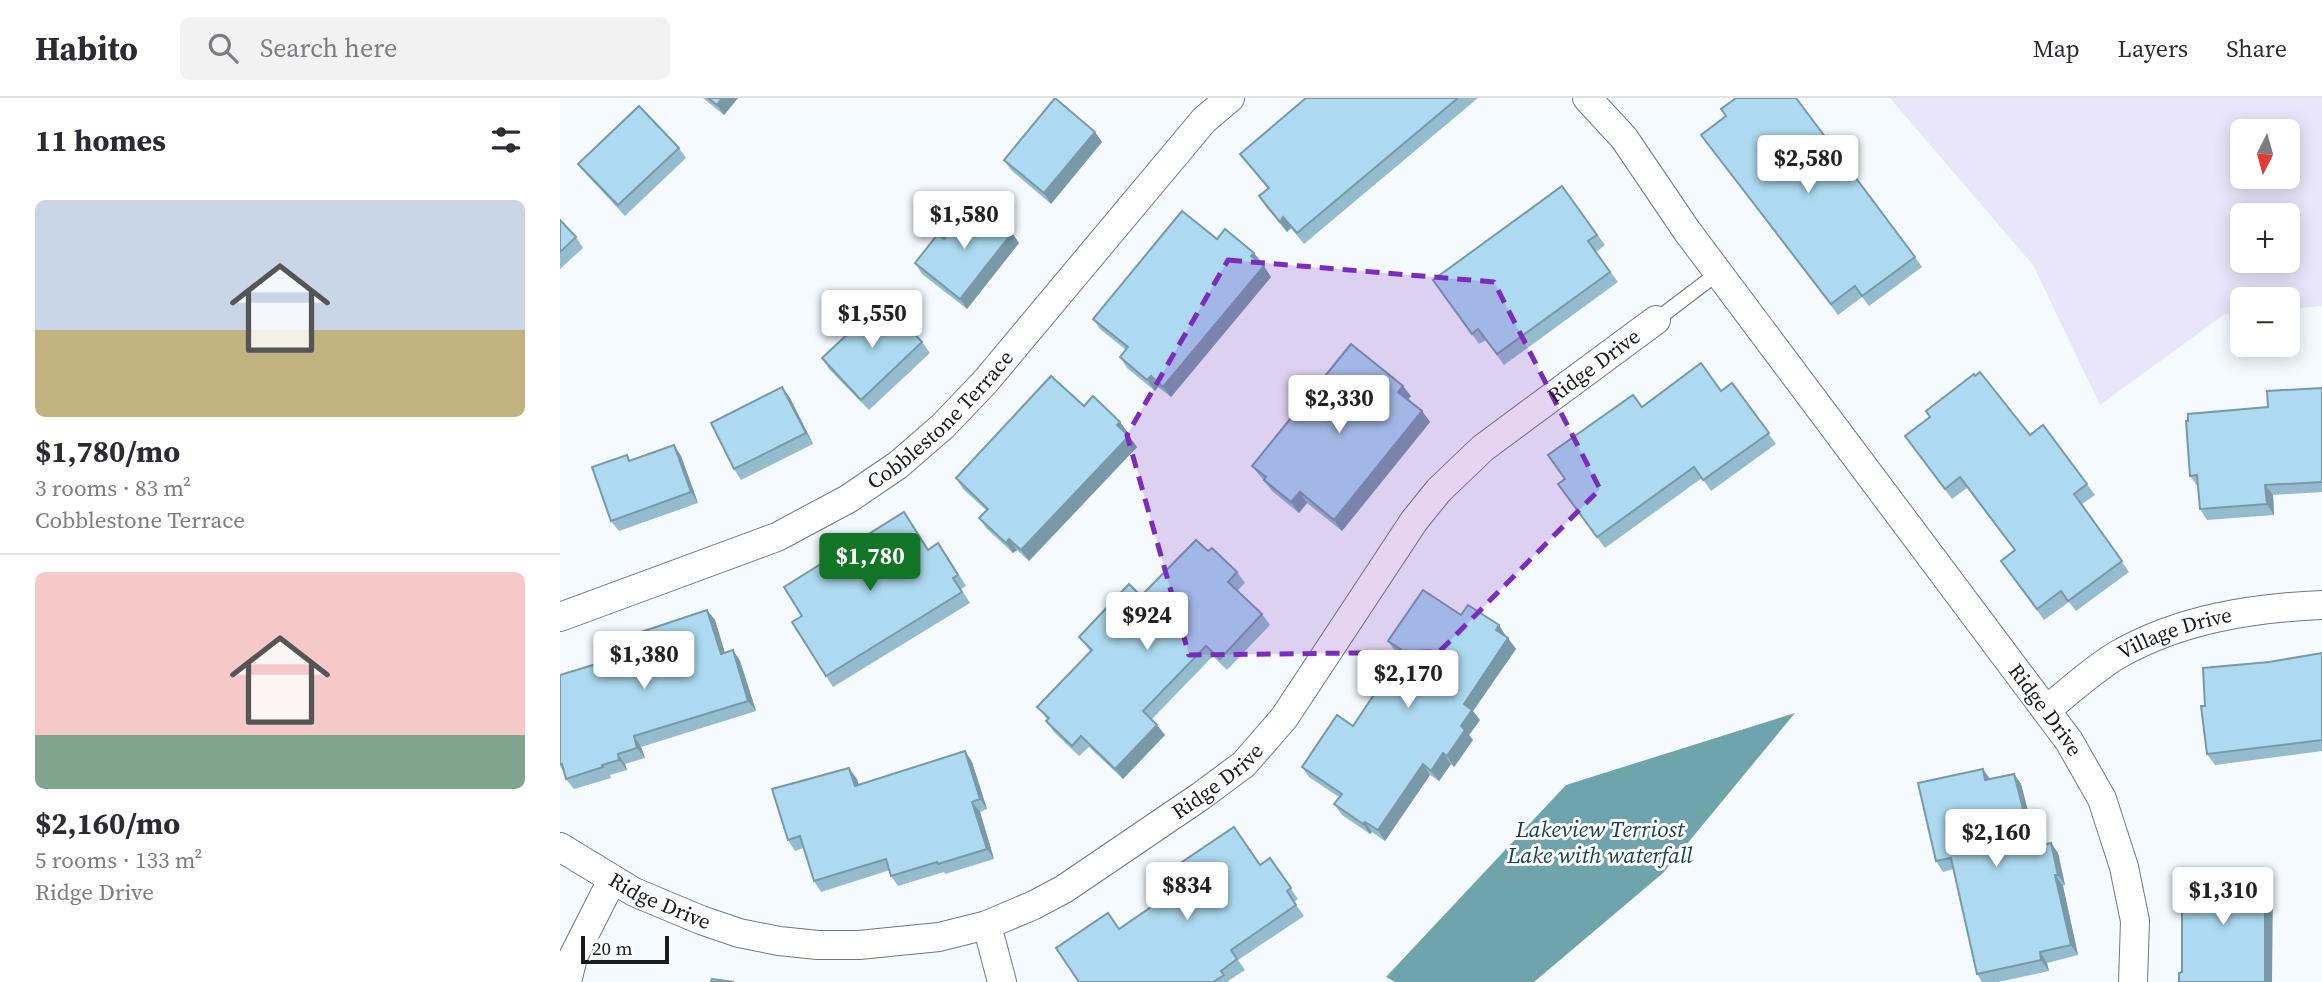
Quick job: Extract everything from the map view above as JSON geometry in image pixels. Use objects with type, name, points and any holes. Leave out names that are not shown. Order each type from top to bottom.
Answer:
[{"type":"street","name":"Cobblestone Terrace","points":[[560,617],[777,537],[848,499],[898,465],[943,426],[985,382],[1204,120],[1230,98]]},
{"type":"street","name":"Ridge Drive","points":[[1587,98],[1624,138],[1686,231],[2069,741],[2102,799],[2124,867],[2134,921],[2133,982]]},
{"type":"street","name":"Ridge Drive","points":[[560,847],[612,880],[701,920],[739,933],[818,945],[859,945],[939,937],[987,925],[1064,889],[1244,764],[1283,718],[1414,521],[1439,490],[1483,448],[1656,320]]},
{"type":"street","name":"Village Drive","points":[[2046,710],[2118,655],[2173,630],[2231,614],[2322,605]]},
{"type":"street","points":[[567,982],[573,957],[612,880]]},
{"type":"street","points":[[987,925],[1002,982]]},
{"type":"lane","name":"Ridge Drive","points":[[1656,320],[1718,273]]},
{"type":"highlighted area","points":[[1228,260],[1494,282],[1600,489],[1439,652],[1189,655],[1127,435]]},
{"type":"shaded area","points":[[1890,98],[2322,98],[2322,306],[2300,308],[2300,287],[2230,287],[2230,314],[2225,314],[2100,405],[2033,265]]},
{"type":"water","name":"Lakeview Terriost Lake with waterfall","points":[[1795,713],[1663,873],[1534,982],[1395,982],[1386,977],[1566,785]]},
{"type":"building","points":[[708,98],[722,98],[717,105]]},
{"type":"building","points":[[1055,98],[1095,132],[1044,193],[1004,160]]},
{"type":"building","points":[[1306,98],[1458,98],[1297,233],[1283,217],[1280,222],[1259,196],[1269,188],[1240,154]]},
{"type":"building","points":[[1736,98],[1796,98],[1915,257],[1862,296],[1855,286],[1831,304],[1701,135],[1726,116],[1721,109]]},
{"type":"building","points":[[639,106],[679,148],[618,205],[578,164]]},
{"type":"building","points":[[1562,186],[1597,235],[1588,241],[1610,272],[1497,354],[1478,329],[1472,334],[1433,280]]},
{"type":"building","points":[[973,202],[1012,233],[960,299],[915,263],[938,234],[944,239]]},
{"type":"building","points":[[1182,211],[1217,239],[1225,229],[1254,253],[1251,256],[1264,266],[1163,387],[1151,376],[1147,380],[1120,357],[1128,347],[1093,319]]},
{"type":"building","points":[[560,220],[576,237],[560,252]]},
{"type":"building","points":[[883,301],[922,342],[861,400],[822,358]]},
{"type":"building","points":[[1351,344],[1403,386],[1398,392],[1422,411],[1334,520],[1300,492],[1291,502],[1264,480],[1266,477],[1252,466]]},
{"type":"building","points":[[1701,363],[1721,391],[1732,383],[1769,433],[1703,480],[1694,467],[1597,537],[1558,484],[1565,479],[1548,455],[1633,395],[1642,407]]},
{"type":"building","points":[[1980,372],[2030,435],[2043,425],[2087,484],[2074,494],[2122,561],[2068,601],[2061,591],[2037,609],[2001,561],[2015,550],[1960,477],[1945,489],[1905,436],[1930,417],[1926,411]]},
{"type":"building","points":[[1051,376],[1084,406],[1093,396],[1120,422],[1117,425],[1129,436],[1021,550],[1009,539],[1006,543],[979,518],[988,509],[956,478]]},
{"type":"building","points":[[782,387],[806,433],[734,469],[711,423]]},
{"type":"building","points":[[2322,388],[2322,482],[2265,485],[2267,504],[2200,509],[2197,475],[2190,476],[2186,421],[2188,414],[2268,407],[2267,391]]},
{"type":"building","points":[[674,445],[691,492],[611,521],[592,467],[627,455],[629,461]]},
{"type":"building","points":[[904,512],[928,550],[938,543],[958,575],[953,578],[962,592],[826,676],[792,622],[802,616],[784,587]]},
{"type":"building","points":[[1196,540],[1208,551],[1212,548],[1237,572],[1228,582],[1262,614],[1220,659],[1206,646],[1143,711],[1157,725],[1115,769],[1081,736],[1072,746],[1046,721],[1049,718],[1037,707],[1092,650],[1079,637],[1129,584],[1141,596]]},
{"type":"building","points":[[1423,590],[1461,615],[1468,605],[1499,625],[1496,630],[1508,638],[1464,704],[1472,710],[1461,726],[1465,730],[1447,756],[1443,753],[1431,771],[1423,764],[1378,830],[1365,822],[1363,824],[1334,804],[1342,794],[1302,767],[1337,715],[1353,726],[1403,651],[1388,641]]},
{"type":"building","points":[[707,610],[721,654],[733,650],[748,701],[634,736],[637,748],[618,754],[619,760],[566,779],[560,764],[560,675],[619,657],[614,641]]},
{"type":"building","points":[[2322,653],[2322,740],[2207,754],[2201,706],[2205,706],[2203,668],[2269,662]]},
{"type":"building","points":[[965,751],[980,799],[972,802],[987,849],[891,876],[886,859],[814,881],[800,836],[788,840],[772,789],[849,768],[855,786]]},
{"type":"building","points":[[1983,769],[1985,780],[2014,774],[2033,847],[2051,843],[2058,875],[2055,875],[2071,945],[2040,952],[2041,960],[1977,974],[1951,858],[1936,861],[1918,783]]},
{"type":"building","points":[[1234,827],[1260,865],[1270,858],[1291,888],[1287,891],[1296,905],[1231,950],[1237,959],[1221,971],[1224,975],[1213,982],[1079,982],[1056,948],[1108,913],[1119,929],[1193,878],[1182,862]]},
{"type":"building","points":[[2265,872],[2265,982],[2179,982],[2179,973],[2182,972],[2182,907],[2179,907],[2179,875]]},
{"type":"building","points":[[712,979],[734,982],[711,982]]}]
